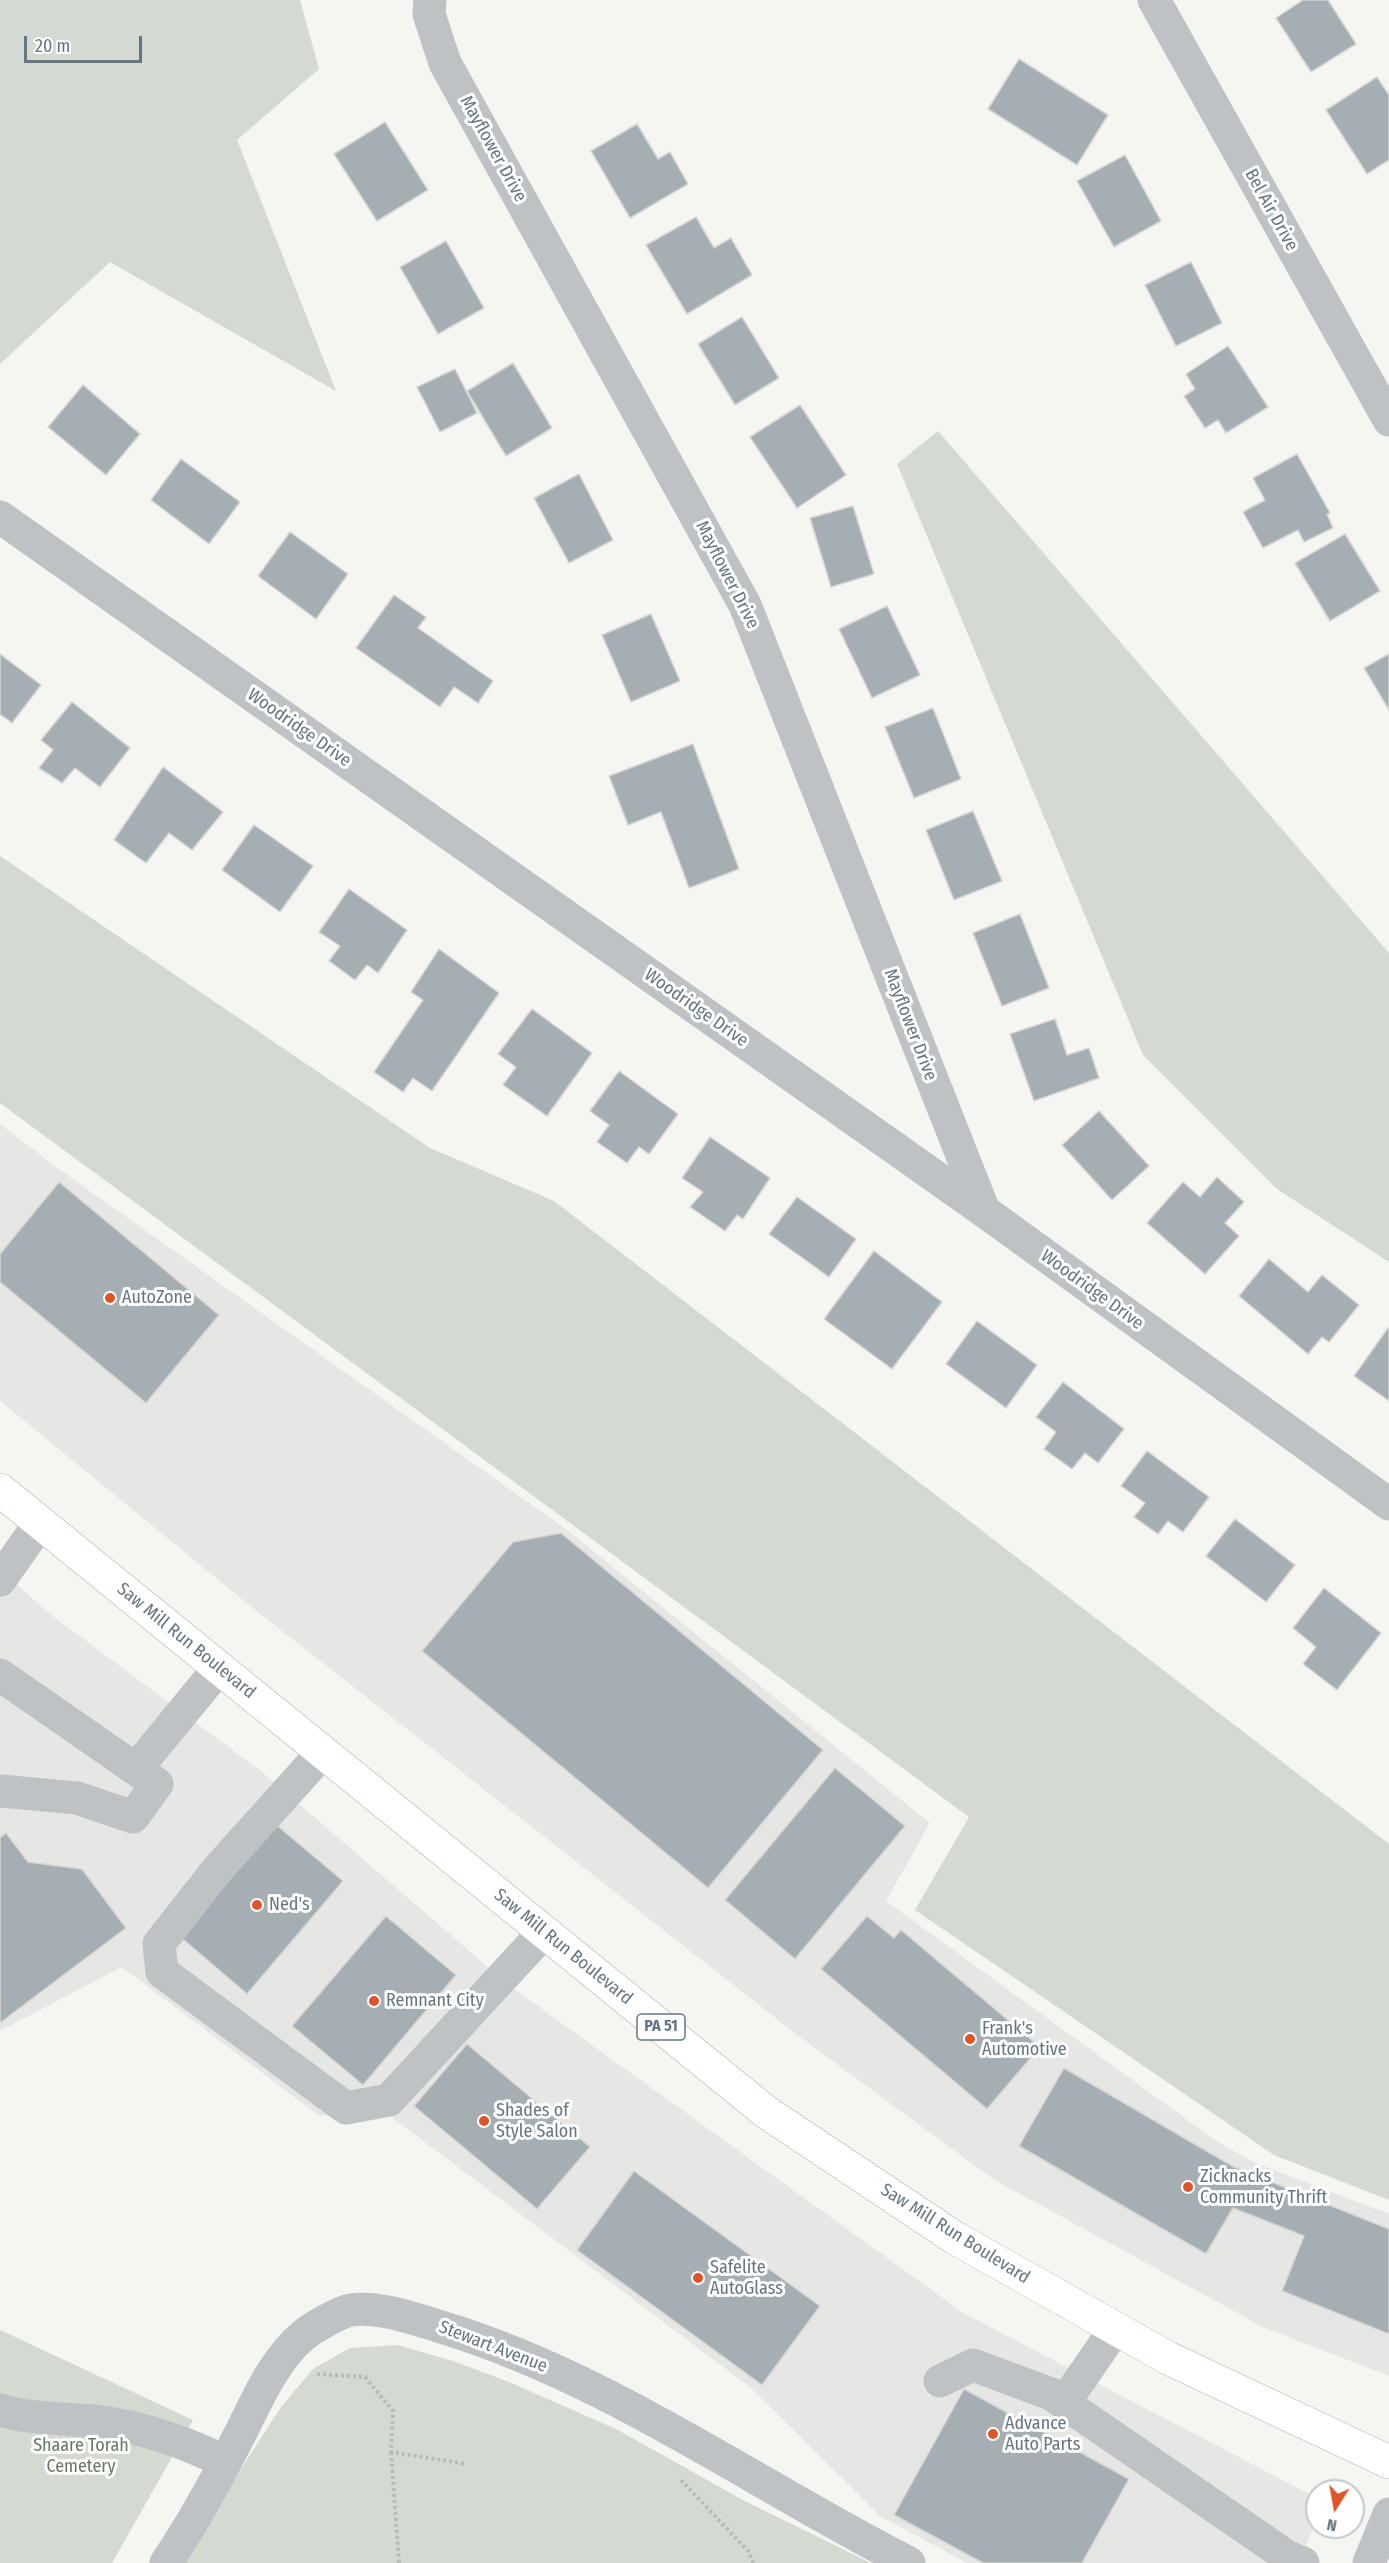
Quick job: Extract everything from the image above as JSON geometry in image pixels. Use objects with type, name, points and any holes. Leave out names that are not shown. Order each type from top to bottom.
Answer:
[{"type":"highway","name":"Saw Mill Run Boulevard","points":[[0,1490],[766,2112],[955,2238],[1115,2329],[1168,2358],[1389,2462]]},
{"type":"street","name":"Mayflower Drive","points":[[430,0],[429,14],[445,63],[745,605],[984,1212]]},
{"type":"street","name":"Bel Air Drive","points":[[1154,0],[1389,420]]},
{"type":"street","name":"Woodridge Drive","points":[[0,517],[984,1212],[1389,1504]]},
{"type":"street","points":[[0,1580],[40,1523]]},
{"type":"street","points":[[136,1769],[219,1668]]},
{"type":"street","points":[[0,1675],[158,1784],[133,1817],[77,1798],[0,1791]]},
{"type":"street","points":[[323,1752],[217,1870],[159,1944],[162,1972],[345,2108],[389,2100],[544,1932]]},
{"type":"street","name":"Stewart Avenue","points":[[166,2563],[225,2462],[272,2371],[305,2334],[350,2310],[400,2314],[470,2335],[561,2372],[632,2406],[856,2536],[909,2563]]},
{"type":"street","points":[[1064,2403],[1115,2329]]},
{"type":"street","points":[[940,2381],[974,2365],[1051,2394],[1288,2558],[1303,2563]]},
{"type":"street","points":[[0,2410],[20,2416],[103,2423],[187,2443],[225,2462]]},
{"type":"street","points":[[1368,2563],[1389,2514]]},
{"type":"path","points":[[272,2371],[365,2377],[393,2411],[391,2452],[399,2563]]},
{"type":"path","points":[[391,2452],[466,2464]]},
{"type":"shaded area","points":[[0,1124],[56,1167],[567,1530],[930,1823],[886,1901],[1215,2140],[1253,2162],[1389,2214],[1389,2376],[1263,2327],[993,2179],[796,2034],[254,1609],[0,1401]]},
{"type":"shaded area","points":[[0,1570],[50,1614],[262,1772],[510,1986],[965,2314],[1305,2492],[1305,2539],[1309,2539],[1299,2563],[967,2563],[880,2516],[751,2388],[389,2115],[318,2115],[122,1967],[0,2031]]},
{"type":"green space","points":[[0,0],[300,0],[319,69],[237,140],[336,391],[110,262],[0,364]]},
{"type":"green space","points":[[938,431],[1389,953],[1389,1262],[1277,1189],[1143,1055],[897,464]]},
{"type":"green space","points":[[0,856],[430,1148],[554,1201],[1389,1844],[1389,2200],[1274,2155],[915,1910],[969,1817],[0,1103]]},
{"type":"green space","name":"Shaare Torah Cemetery","points":[[0,2330],[193,2420],[112,2563],[0,2563]]},
{"type":"green space","points":[[397,2345],[453,2361],[509,2382],[616,2429],[743,2500],[871,2563],[180,2563],[281,2407],[313,2369],[350,2348]]},
{"type":"building","points":[[1303,0],[1328,0],[1356,44],[1311,72],[1276,18]]},
{"type":"building","points":[[1019,59],[1108,115],[1077,165],[988,109]]},
{"type":"building","points":[[1377,77],[1389,95],[1389,160],[1367,174],[1326,110]]},
{"type":"building","points":[[385,122],[428,190],[377,221],[334,154]]},
{"type":"building","points":[[637,124],[658,159],[670,152],[688,184],[630,218],[591,151]]},
{"type":"building","points":[[1125,155],[1161,221],[1114,247],[1077,181]]},
{"type":"building","points":[[696,217],[714,248],[731,238],[752,275],[687,314],[646,245]]},
{"type":"building","points":[[446,241],[484,308],[438,334],[400,267]]},
{"type":"building","points":[[1191,262],[1222,323],[1176,346],[1145,285]]},
{"type":"building","points":[[742,317],[779,378],[735,405],[698,344]]},
{"type":"building","points":[[1228,346],[1268,407],[1226,433],[1218,420],[1205,428],[1184,396],[1195,389],[1186,374]]},
{"type":"building","points":[[513,363],[552,428],[506,456],[467,391]]},
{"type":"building","points":[[455,369],[477,413],[440,432],[417,387]]},
{"type":"building","points":[[83,385],[140,434],[106,475],[48,427]]},
{"type":"building","points":[[800,405],[846,475],[797,508],[750,437]]},
{"type":"building","points":[[1297,454],[1330,513],[1327,514],[1333,528],[1304,542],[1298,530],[1263,548],[1243,512],[1265,500],[1253,478]]},
{"type":"building","points":[[181,459],[240,502],[209,544],[151,500]]},
{"type":"building","points":[[579,474],[613,540],[569,563],[534,498]]},
{"type":"building","points":[[853,506],[874,574],[831,587],[810,518]]},
{"type":"building","points":[[290,532],[348,574],[316,619],[258,576]]},
{"type":"building","points":[[1345,534],[1380,591],[1330,621],[1295,563]]},
{"type":"building","points":[[394,595],[426,617],[418,628],[493,681],[478,703],[454,687],[440,707],[356,648]]},
{"type":"building","points":[[887,606],[920,675],[872,698],[839,629]]},
{"type":"building","points":[[651,614],[680,681],[631,702],[602,635]]},
{"type":"building","points":[[0,654],[41,685],[12,723],[0,714]]},
{"type":"building","points":[[1389,654],[1389,710],[1364,668]]},
{"type":"building","points":[[72,702],[130,748],[100,787],[75,768],[62,783],[39,768],[53,750],[41,740]]},
{"type":"building","points":[[933,708],[961,779],[914,798],[885,727]]},
{"type":"building","points":[[693,744],[739,869],[689,888],[661,812],[628,825],[609,776]]},
{"type":"building","points":[[163,767],[223,812],[192,850],[169,833],[146,863],[114,840]]},
{"type":"building","points":[[973,811],[1002,881],[954,900],[926,830]]},
{"type":"building","points":[[254,825],[313,866],[280,912],[222,870]]},
{"type":"building","points":[[349,889],[407,930],[378,973],[367,965],[355,980],[329,961],[340,946],[319,932]]},
{"type":"building","points":[[1020,914],[1049,988],[1002,1006],[973,933]]},
{"type":"building","points":[[439,949],[499,993],[432,1091],[413,1078],[403,1092],[374,1072],[423,1000],[411,992]]},
{"type":"building","points":[[532,1009],[592,1053],[547,1116],[503,1085],[516,1067],[498,1054]]},
{"type":"building","points":[[1055,1019],[1067,1055],[1089,1048],[1099,1078],[1034,1101],[1010,1034]]},
{"type":"building","points":[[619,1071],[678,1114],[649,1154],[639,1147],[627,1163],[597,1142],[609,1125],[590,1111]]},
{"type":"building","points":[[1099,1111],[1149,1166],[1112,1200],[1062,1145]]},
{"type":"building","points":[[710,1137],[770,1178],[743,1219],[737,1215],[725,1231],[690,1207],[703,1192],[682,1178]]},
{"type":"building","points":[[1217,1177],[1244,1202],[1225,1223],[1239,1236],[1205,1274],[1147,1223],[1183,1182],[1200,1197]]},
{"type":"building","name":"AutoZone","points":[[59,1182],[219,1315],[146,1403],[0,1282],[0,1254]]},
{"type":"building","points":[[797,1197],[856,1239],[829,1277],[769,1234]]},
{"type":"building","points":[[874,1251],[942,1302],[892,1369],[824,1319]]},
{"type":"building","points":[[1269,1259],[1308,1292],[1322,1275],[1359,1305],[1329,1342],[1322,1337],[1308,1354],[1239,1296]]},
{"type":"building","points":[[977,1321],[1037,1365],[1006,1408],[946,1364]]},
{"type":"building","points":[[1389,1329],[1389,1401],[1354,1376]]},
{"type":"building","points":[[1063,1382],[1124,1429],[1098,1463],[1085,1453],[1072,1469],[1044,1449],[1056,1432],[1036,1417]]},
{"type":"building","points":[[1147,1451],[1209,1497],[1183,1532],[1168,1521],[1158,1534],[1134,1517],[1145,1503],[1121,1486]]},
{"type":"building","points":[[1235,1519],[1295,1565],[1266,1602],[1206,1556]]},
{"type":"building","points":[[561,1533],[823,1750],[708,1888],[422,1651],[513,1542]]},
{"type":"building","points":[[1324,1588],[1381,1633],[1337,1690],[1303,1664],[1316,1647],[1293,1628]]},
{"type":"building","points":[[835,1768],[905,1826],[795,1959],[725,1900]]},
{"type":"building","name":"Ned's","points":[[266,1816],[343,1881],[247,1994],[171,1929]]},
{"type":"building","points":[[6,1833],[28,1862],[82,1869],[126,1928],[0,2023],[0,1838]]},
{"type":"building","name":"Remnant City","points":[[386,1916],[456,1975],[363,2085],[292,2026]]},
{"type":"building","points":[[867,1916],[894,1938],[901,1930],[1040,2047],[987,2109],[821,1969]]},
{"type":"building","points":[[467,2044],[590,2147],[537,2209],[414,2106]]},
{"type":"building","name":"Zicknacks Community Thrift","points":[[1064,2068],[1234,2167],[1389,2229],[1389,2334],[1282,2291],[1304,2236],[1233,2208],[1206,2254],[1019,2146]]},
{"type":"building","name":"Safelite AutoGlass","points":[[634,2171],[820,2306],[762,2385],[577,2250]]},
{"type":"building","name":"Advance Auto Parts","points":[[964,2389],[1129,2479],[1082,2563],[983,2563],[894,2515]]},
{"type":"place","name":"AutoZone","points":[[110,1298]]},
{"type":"place","name":"Ned's","points":[[257,1905]]},
{"type":"place","name":"Remnant City","points":[[374,2001]]},
{"type":"place","name":"Frank's Automotive","points":[[970,2039]]},
{"type":"place","name":"Shades of Style Salon","points":[[484,2121]]},
{"type":"place","name":"Zicknacks Community Thrift","points":[[1188,2187]]},
{"type":"place","name":"Safelite AutoGlass","points":[[698,2278]]},
{"type":"place","name":"Advance Auto Parts","points":[[993,2434]]}]
